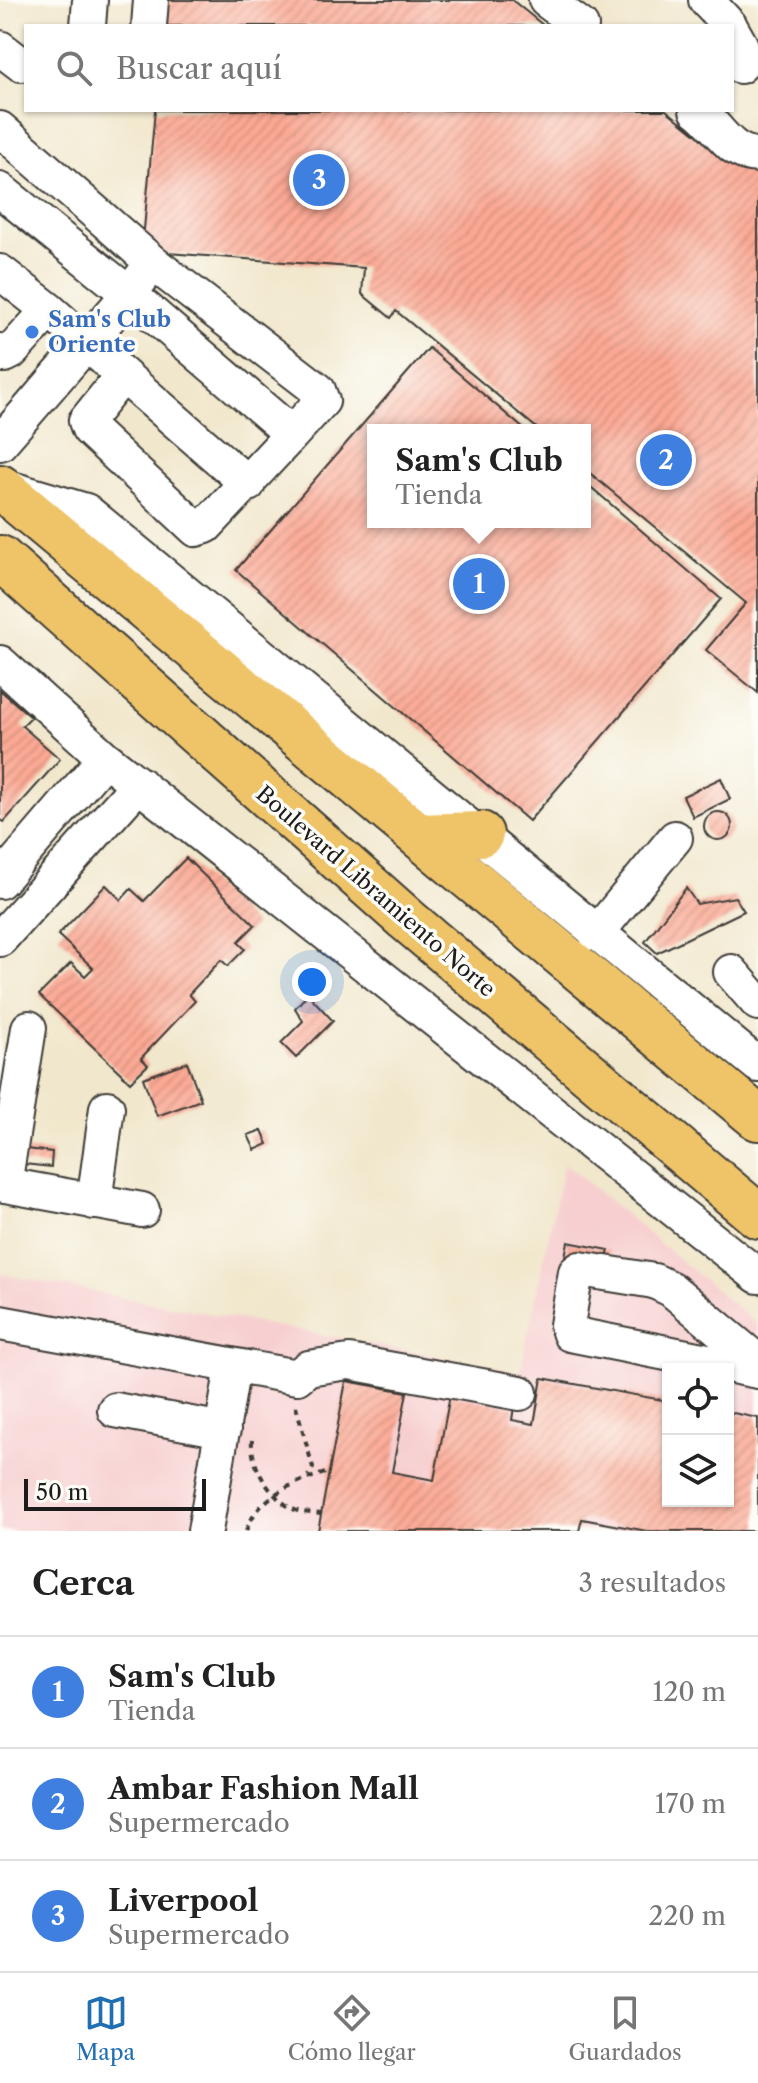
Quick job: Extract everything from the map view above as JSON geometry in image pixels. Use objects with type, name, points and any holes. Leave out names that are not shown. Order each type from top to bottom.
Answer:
[{"type":"highway","points":[[0,486],[758,1118]]},
{"type":"highway","name":"Boulevard Libramiento Norte","points":[[0,558],[406,919],[758,1216]]},
{"type":"highway","points":[[0,586],[55,633],[154,695]]},
{"type":"highway","points":[[419,836],[481,834]]},
{"type":"highway","points":[[716,1181],[758,1244]]},
{"type":"street","points":[[88,24],[90,0]]},
{"type":"street","points":[[149,24],[151,0]]},
{"type":"street","points":[[546,0],[578,24]]},
{"type":"street","points":[[706,0],[727,24]]},
{"type":"street","points":[[734,33],[741,46],[743,67]]},
{"type":"street","points":[[708,114],[728,145],[758,155]]},
{"type":"street","points":[[0,129],[153,263],[318,390],[322,401],[248,484],[206,526],[196,529],[89,429],[86,421],[123,375]]},
{"type":"street","points":[[0,190],[129,294],[292,434]]},
{"type":"street","points":[[0,443],[153,263]]},
{"type":"street","points":[[0,272],[49,310],[248,484]]},
{"type":"street","points":[[0,351],[5,355],[11,352],[49,310]]},
{"type":"street","points":[[0,486],[86,511],[758,1065]]},
{"type":"street","points":[[0,663],[105,758],[758,1276]]},
{"type":"street","points":[[0,881],[105,758]]},
{"type":"street","points":[[0,939],[139,784]]},
{"type":"street","points":[[596,934],[675,838]]},
{"type":"street","points":[[731,972],[758,1003]]},
{"type":"street","points":[[29,1028],[2,1184],[142,1210]]},
{"type":"street","points":[[94,1202],[107,1108]]},
{"type":"street","points":[[758,1362],[671,1289],[654,1281],[580,1269],[576,1272],[567,1325],[570,1334],[758,1371]]},
{"type":"street","points":[[0,1323],[297,1377],[308,1368],[349,1362],[520,1393]]},
{"type":"street","points":[[205,1531],[238,1434],[233,1366]]},
{"type":"street","points":[[115,1410],[238,1434]]},
{"type":"path","points":[[297,1377],[294,1398],[313,1468],[306,1478]]},
{"type":"path","points":[[238,1434],[251,1451],[274,1496],[296,1510],[321,1514]]},
{"type":"path","points":[[246,1531],[254,1510],[306,1478],[329,1472]]},
{"type":"shaded area","points":[[564,1163],[758,1325],[758,1531],[0,1531],[0,1274],[520,1372]]},
{"type":"building","points":[[165,0],[512,0],[542,24],[162,24]]},
{"type":"building","points":[[155,112],[668,112],[722,155],[758,159],[758,693],[706,650],[746,603],[591,474],[591,424],[532,424],[396,311],[391,318],[362,294],[364,268],[142,251]]},
{"type":"building","points":[[429,348],[518,424],[367,424],[367,528],[591,528],[591,487],[721,599],[529,821],[236,570]]},
{"type":"building","points":[[0,690],[31,717],[22,726],[60,759],[4,822],[0,819]]},
{"type":"building","points":[[721,778],[730,799],[693,817],[683,796]]},
{"type":"building","points":[[718,812],[728,816],[732,826],[728,836],[718,840],[708,836],[704,826],[708,816]]},
{"type":"building","points":[[186,858],[255,925],[238,942],[245,949],[228,966],[221,960],[189,994],[195,1001],[141,1058],[148,1065],[130,1082],[39,995],[71,963],[85,976],[93,968],[58,935],[106,885],[121,900],[131,889],[144,901]]},
{"type":"building","points":[[686,888],[697,904],[735,897],[744,911],[657,953],[645,942]]},
{"type":"building","points":[[308,994],[333,1021],[296,1058],[281,1043],[303,1021],[295,1008]]},
{"type":"building","points":[[187,1062],[201,1100],[157,1116],[143,1078]]},
{"type":"building","points":[[262,1130],[268,1144],[255,1150],[248,1135]]},
{"type":"building","points":[[26,1149],[52,1152],[51,1167],[24,1164]]},
{"type":"building","points":[[568,1242],[609,1250],[605,1268],[564,1261]]},
{"type":"building","points":[[542,1378],[662,1400],[662,1507],[734,1507],[734,1413],[758,1418],[758,1531],[647,1531],[582,1519],[579,1531],[318,1531],[346,1381],[407,1392],[392,1472],[434,1480],[450,1395],[514,1407],[512,1420],[534,1424]]},
{"type":"place","name":"Liverpool","points":[[319,180]]},
{"type":"place","name":"Sam's Club Oriente","points":[[32,332]]},
{"type":"place","name":"Ambar Fashion Mall","points":[[666,460]]},
{"type":"place","name":"Sam's Club","points":[[479,584]]}]
